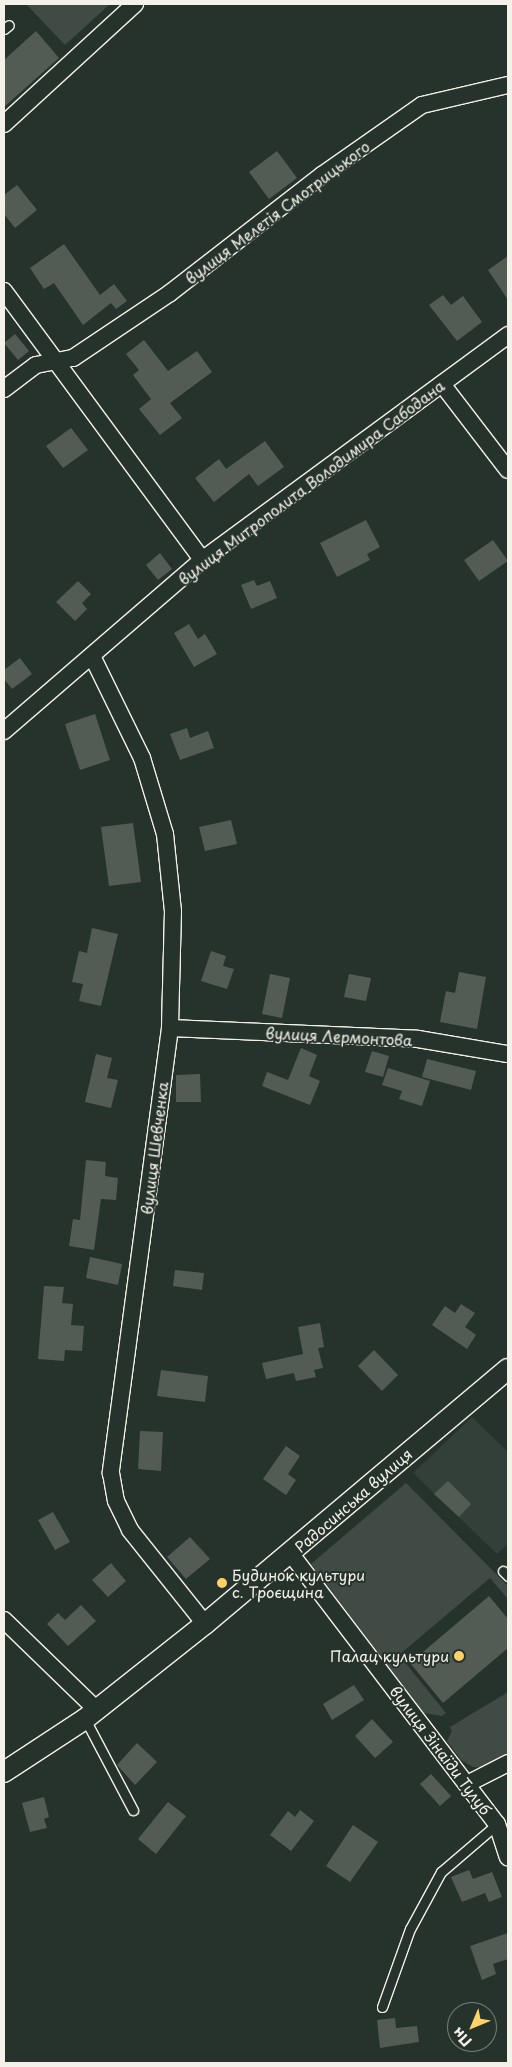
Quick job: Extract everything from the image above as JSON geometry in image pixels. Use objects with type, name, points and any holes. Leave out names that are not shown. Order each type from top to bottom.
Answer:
[{"type":"street","points":[[4,124],[135,4]]},
{"type":"street","name":"вулиця Мелетія Смотрицького","points":[[4,389],[36,364],[73,358],[170,293],[322,175],[422,105],[508,85]]},
{"type":"street","points":[[4,292],[202,560]]},
{"type":"street","name":"вулиця Митрополита Володимира Сабодана","points":[[4,731],[202,560],[508,335]]},
{"type":"street","points":[[442,384],[508,470]]},
{"type":"street","name":"вулиця Шевченка","points":[[92,656],[142,758],[165,834],[173,911],[170,1028],[111,1473],[116,1501],[130,1530],[205,1624]]},
{"type":"street","name":"вулиця Лермонтова","points":[[170,1028],[418,1039],[508,1054]]},
{"type":"street","name":"Радосинська вулиця","points":[[4,1772],[91,1715],[205,1624],[291,1554],[508,1369]]},
{"type":"street","name":"вулиця Зінаїди Тулуб","points":[[291,1554],[497,1824],[508,1857]]},
{"type":"street","points":[[4,1620],[91,1715]]},
{"type":"street","points":[[467,1784],[508,1762]]},
{"type":"lane","points":[[91,1715],[133,1810]]},
{"type":"lane","points":[[382,2007],[410,1929],[441,1872],[497,1824]]},
{"type":"shaded area","points":[[26,4],[110,4],[65,45]]},
{"type":"shaded area","points":[[472,1417],[508,1452],[508,1544],[497,1554],[413,1473]]},
{"type":"shaded area","points":[[406,1483],[508,1586],[508,1599],[490,1578],[399,1655],[446,1713],[442,1716],[424,1713],[311,1564]]},
{"type":"shaded area","points":[[508,1692],[508,1757],[486,1768],[473,1767],[461,1760],[447,1741],[452,1731],[450,1727]]},
{"type":"building","points":[[36,31],[59,58],[4,107],[4,60]]},
{"type":"building","points":[[277,151],[297,178],[269,199],[249,172]]},
{"type":"building","points":[[17,185],[37,210],[15,228],[4,214],[4,195]]},
{"type":"building","points":[[64,244],[100,295],[114,284],[127,301],[116,309],[111,303],[83,325],[54,283],[44,289],[30,268]]},
{"type":"building","points":[[508,256],[508,300],[488,270]]},
{"type":"building","points":[[443,295],[451,305],[463,296],[482,322],[457,341],[429,305]]},
{"type":"building","points":[[15,334],[29,351],[18,360],[4,343]]},
{"type":"building","points":[[144,340],[168,371],[197,351],[212,372],[170,403],[182,418],[160,435],[139,409],[151,399],[133,375],[139,370],[126,354]]},
{"type":"building","points":[[71,428],[88,450],[63,468],[46,446]]},
{"type":"building","points":[[265,441],[284,467],[258,486],[249,474],[214,502],[195,478],[219,459],[226,469]]},
{"type":"building","points":[[366,520],[380,547],[367,554],[370,560],[337,577],[320,543]]},
{"type":"building","points":[[493,540],[508,561],[479,581],[464,560]]},
{"type":"building","points":[[160,553],[172,569],[158,580],[146,565]]},
{"type":"building","points":[[254,580],[257,586],[270,581],[277,598],[251,609],[241,585]]},
{"type":"building","points":[[78,581],[91,594],[82,603],[87,609],[75,621],[56,602]]},
{"type":"building","points":[[189,624],[198,639],[205,634],[217,654],[194,667],[174,633]]},
{"type":"building","points":[[20,658],[32,674],[12,689],[4,679],[4,670]]},
{"type":"building","points":[[95,714],[110,760],[80,770],[65,724]]},
{"type":"building","points":[[187,728],[190,738],[208,731],[214,748],[180,760],[170,734]]},
{"type":"building","points":[[231,820],[237,844],[205,851],[199,827]]},
{"type":"building","points":[[133,823],[141,882],[109,886],[101,827]]},
{"type":"building","points":[[92,928],[118,934],[101,1006],[79,1001],[83,984],[72,982],[79,951],[87,953]]},
{"type":"building","points":[[211,951],[226,956],[223,966],[234,969],[227,989],[201,981]]},
{"type":"building","points":[[459,972],[486,977],[477,1029],[440,1022],[446,991],[455,993]]},
{"type":"building","points":[[270,974],[290,978],[282,1018],[262,1014]]},
{"type":"building","points":[[349,974],[371,978],[366,1001],[344,997]]},
{"type":"building","points":[[301,1048],[317,1055],[309,1076],[320,1081],[310,1105],[262,1086],[267,1072],[288,1080]]},
{"type":"building","points":[[372,1051],[389,1056],[383,1077],[365,1072]]},
{"type":"building","points":[[96,1054],[112,1058],[107,1078],[118,1080],[111,1108],[85,1102]]},
{"type":"building","points":[[427,1059],[476,1071],[471,1090],[422,1077]]},
{"type":"building","points":[[388,1068],[430,1081],[422,1106],[399,1099],[402,1091],[382,1085]]},
{"type":"building","points":[[200,1074],[201,1102],[176,1102],[176,1075]]},
{"type":"building","points":[[86,1160],[106,1162],[105,1176],[118,1178],[116,1200],[101,1199],[94,1250],[69,1246],[73,1219],[80,1220]]},
{"type":"building","points":[[90,1257],[122,1264],[118,1285],[86,1278]]},
{"type":"building","points":[[175,1270],[204,1273],[202,1290],[173,1286]]},
{"type":"building","points":[[44,1286],[64,1287],[62,1303],[73,1304],[71,1325],[84,1326],[82,1351],[65,1350],[64,1361],[38,1359]]},
{"type":"building","points":[[461,1304],[475,1313],[465,1327],[476,1335],[467,1349],[432,1325],[445,1306],[455,1313]]},
{"type":"building","points":[[320,1323],[324,1347],[318,1348],[323,1368],[314,1370],[316,1377],[296,1381],[294,1373],[266,1379],[262,1363],[303,1354],[298,1327]]},
{"type":"building","points":[[374,1350],[398,1375],[382,1391],[358,1366]]},
{"type":"building","points":[[161,1370],[208,1376],[205,1402],[157,1396]]},
{"type":"building","points":[[140,1431],[163,1432],[161,1471],[138,1469]]},
{"type":"building","points":[[286,1446],[300,1456],[288,1474],[296,1480],[286,1495],[263,1479]]},
{"type":"building","points":[[448,1481],[471,1504],[459,1517],[434,1494]]},
{"type":"building","points":[[53,1512],[70,1542],[55,1550],[38,1520]]},
{"type":"building","points":[[190,1537],[210,1559],[186,1579],[167,1557]]},
{"type":"building","points":[[111,1563],[126,1581],[108,1597],[92,1580]]},
{"type":"building","name":"Палац культури","points":[[489,1596],[508,1619],[508,1648],[443,1703],[410,1663]]},
{"type":"building","points":[[81,1605],[96,1621],[68,1646],[47,1624],[58,1613],[65,1620]]},
{"type":"building","points":[[354,1685],[364,1700],[332,1720],[323,1704]]},
{"type":"building","points":[[372,1719],[393,1742],[375,1758],[355,1736]]},
{"type":"building","points":[[137,1743],[157,1762],[135,1785],[117,1765]]},
{"type":"building","points":[[431,1774],[451,1796],[440,1806],[420,1784]]},
{"type":"building","points":[[44,1797],[49,1817],[44,1819],[47,1828],[30,1832],[22,1803]]},
{"type":"building","points":[[168,1802],[186,1816],[156,1854],[138,1839]]},
{"type":"building","points":[[300,1810],[314,1821],[291,1851],[270,1835],[288,1811],[295,1817]]},
{"type":"building","points":[[353,1825],[378,1842],[350,1882],[326,1866]]},
{"type":"building","points":[[469,1870],[473,1879],[492,1872],[502,1897],[489,1902],[485,1893],[462,1902],[451,1877]]},
{"type":"building","points":[[508,1933],[508,1959],[493,1964],[496,1974],[482,1980],[470,1946]]},
{"type":"building","points":[[395,2018],[396,2028],[417,2026],[419,2042],[380,2048],[377,2020]]},
{"type":"place","name":"Будинок культури с. Троєщина","points":[[222,1583]]},
{"type":"place","name":"Палац культури","points":[[459,1656]]}]
